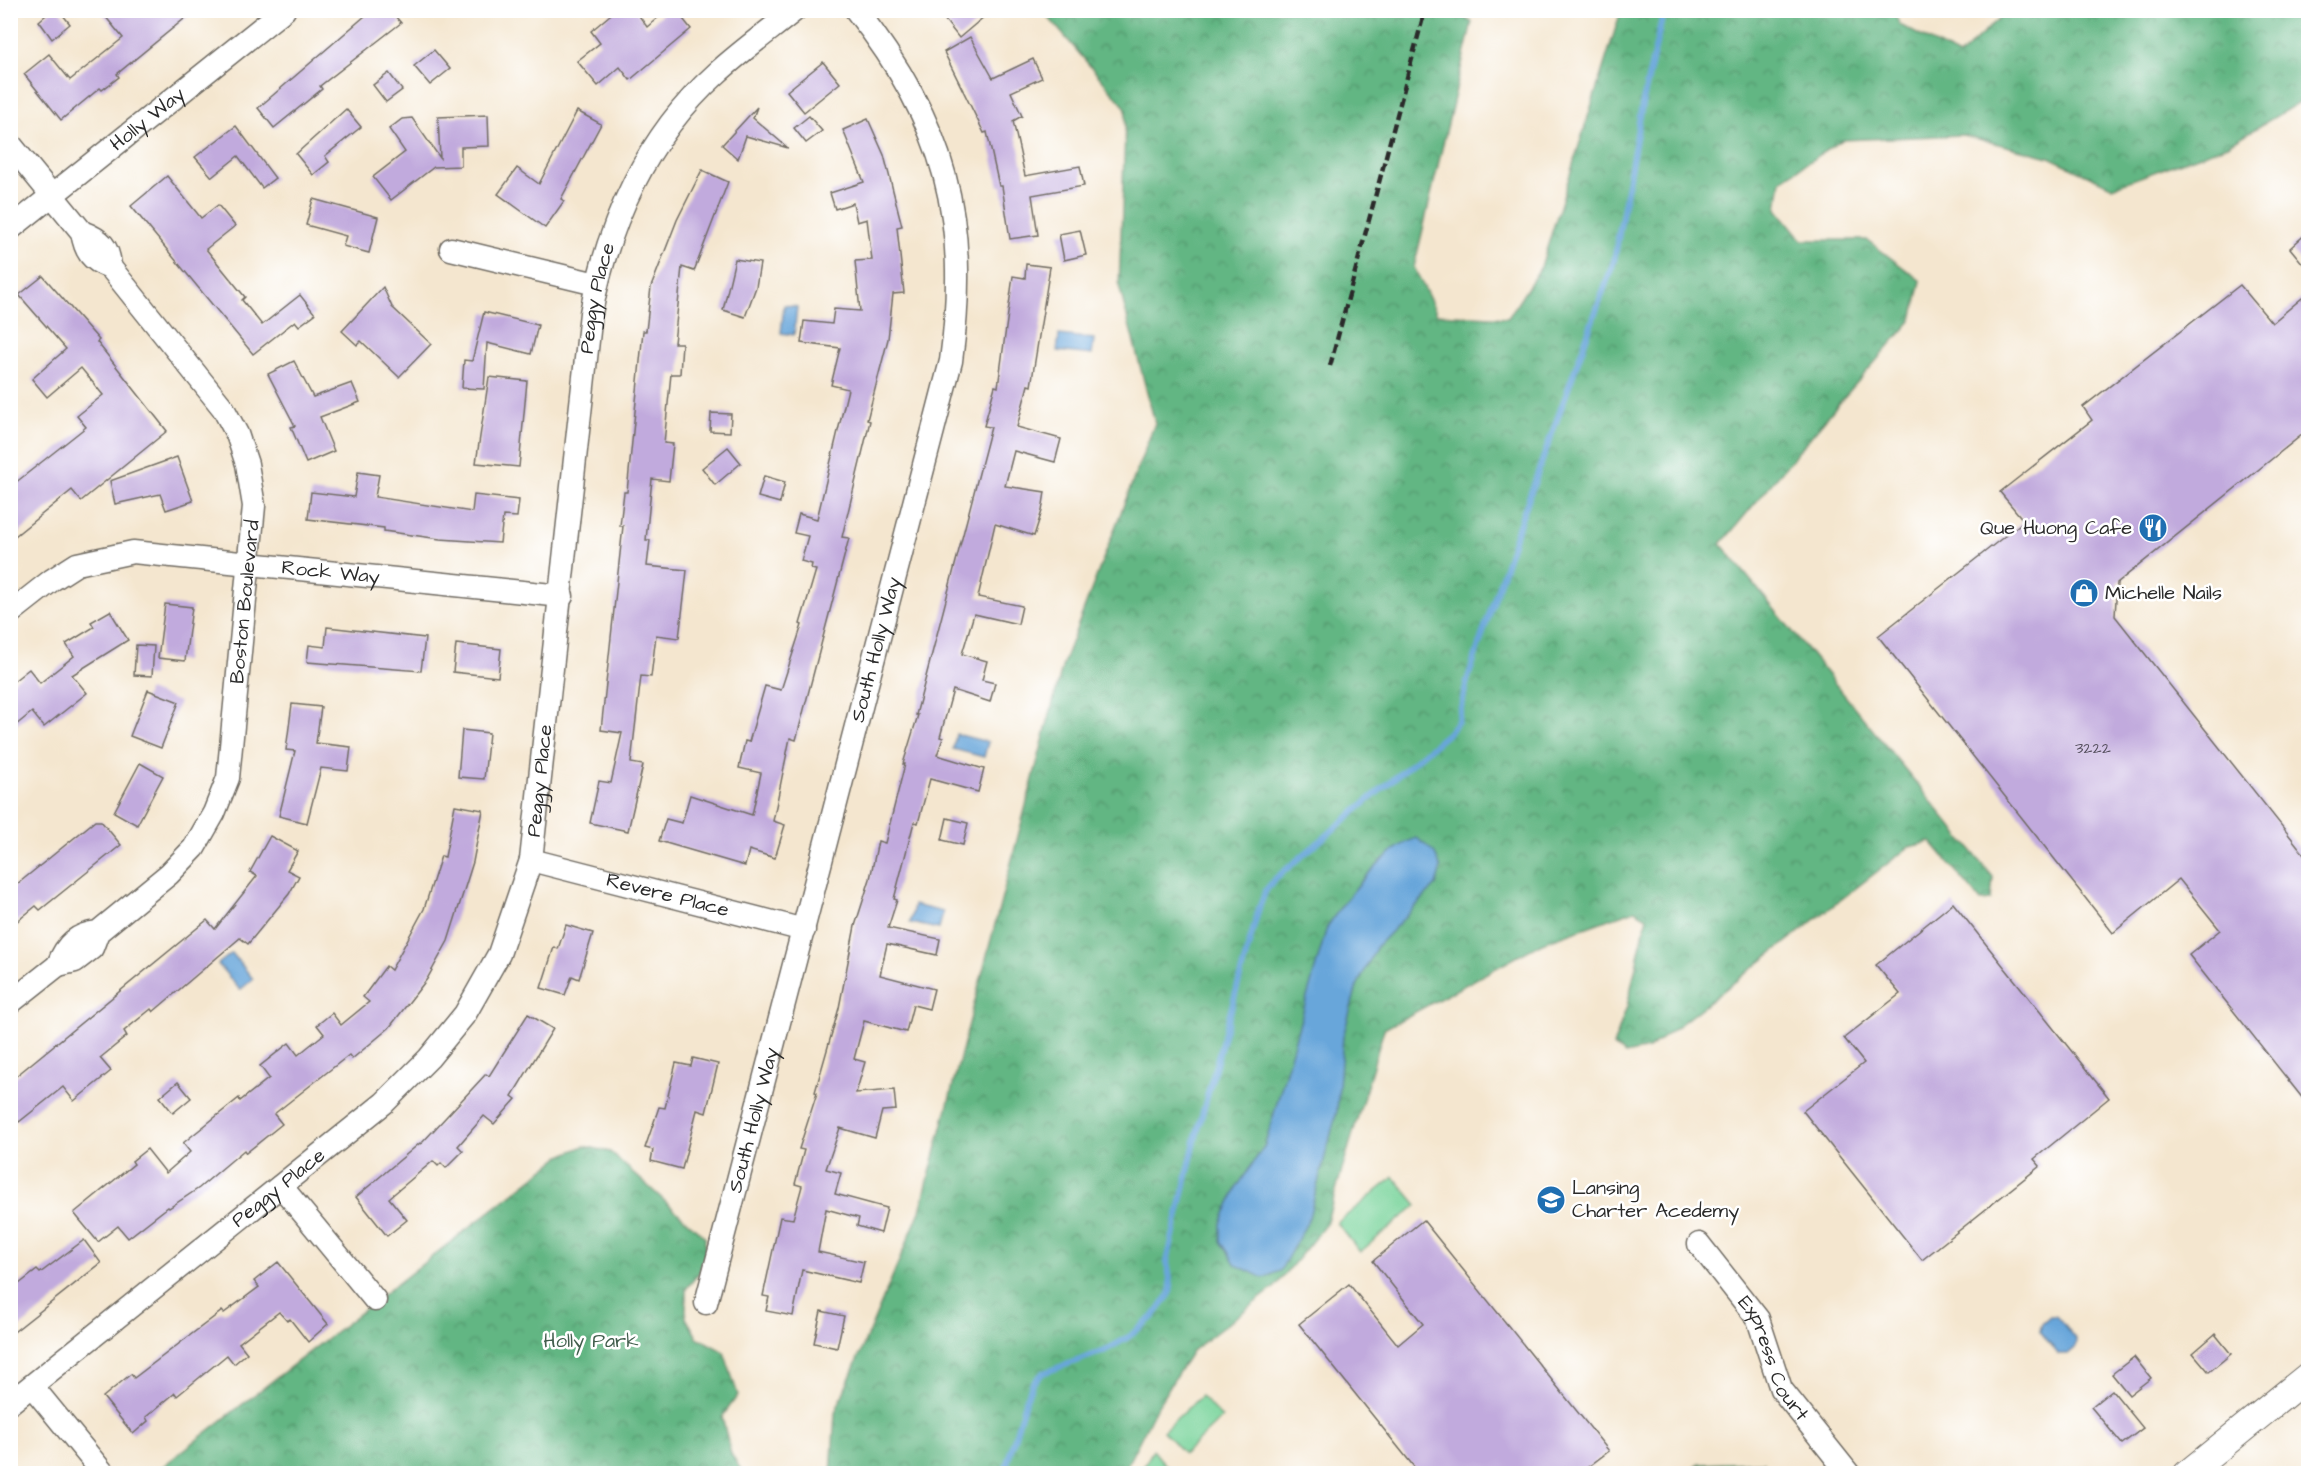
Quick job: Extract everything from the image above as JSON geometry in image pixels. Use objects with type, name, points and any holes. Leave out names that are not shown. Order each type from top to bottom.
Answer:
[{"type":"street","name":"Holly Way","points":[[10,229],[284,10]]},
{"type":"street","name":"Peggy Place","points":[[10,1403],[384,1103],[429,1058],[465,1014],[499,954],[531,860],[596,284],[626,198],[650,153],[674,120],[716,74],[795,10]]},
{"type":"street","name":"South Holly Way","points":[[706,1303],[951,361],[958,305],[957,231],[941,158],[915,98],[884,46],[856,10]]},
{"type":"street","name":"Boston Boulevard","points":[[10,144],[81,232],[84,248],[96,263],[110,267],[223,408],[237,434],[247,464],[254,506],[228,778],[214,813],[194,848],[169,874],[99,932],[82,934],[64,949],[58,965],[10,1003]]},
{"type":"street","points":[[451,249],[596,284]]},
{"type":"street","name":"Rock Way","points":[[10,613],[52,580],[77,564],[105,556],[133,552],[562,596]]},
{"type":"street","name":"Revere Place","points":[[531,860],[804,930]]},
{"type":"street","points":[[281,1186],[375,1300]]},
{"type":"street","name":"Express Court","points":[[1699,1244],[1758,1319],[1781,1389],[1849,1473]]},
{"type":"street","points":[[2187,1473],[2308,1376]]},
{"type":"street","points":[[32,1386],[104,1473]]},
{"type":"green space","points":[[1449,10],[1472,22],[1414,267],[1437,314],[1508,318],[1541,267],[1621,11],[1893,11],[1900,25],[1959,56],[2007,11],[2308,11],[2308,97],[2228,145],[2113,187],[2049,157],[1963,135],[1842,140],[1781,180],[1777,209],[1802,240],[1867,240],[1921,281],[1912,320],[1721,544],[1993,877],[1991,900],[1981,901],[1931,842],[1909,847],[1648,1049],[1625,1054],[1613,1046],[1627,1006],[1647,917],[1635,910],[1542,943],[1384,1029],[1326,1224],[1275,1287],[1192,1351],[1156,1408],[1123,1473],[831,1474],[835,1413],[920,1211],[1063,664],[1155,423],[1119,286],[1126,108],[1043,11]]},
{"type":"green space","name":"Holly Park","points":[[584,1146],[610,1152],[705,1237],[705,1254],[699,1273],[686,1289],[686,1318],[697,1337],[724,1352],[738,1395],[722,1417],[731,1454],[743,1473],[153,1474],[561,1156]]},
{"type":"green space","points":[[1394,1177],[1417,1205],[1360,1252],[1337,1223]]},
{"type":"green space","points":[[1201,1396],[1222,1418],[1184,1454],[1163,1431]]},
{"type":"green space","points":[[1153,1450],[1172,1473],[1140,1473]]},
{"type":"green space","points":[[1764,1462],[1767,1473],[1686,1473],[1700,1464]]},
{"type":"water","points":[[784,305],[797,307],[794,335],[781,333]]},
{"type":"water","points":[[1059,335],[1094,339],[1092,355],[1057,351]]},
{"type":"water","points":[[956,734],[988,742],[984,757],[953,749]]},
{"type":"water","points":[[1417,838],[1434,852],[1441,868],[1436,885],[1377,946],[1357,986],[1343,1037],[1337,1111],[1308,1221],[1280,1271],[1263,1278],[1236,1265],[1221,1241],[1221,1223],[1237,1187],[1265,1145],[1327,927],[1344,902],[1379,863],[1404,844]]},
{"type":"water","points":[[914,905],[943,912],[939,929],[910,923]]},
{"type":"water","points":[[232,953],[253,979],[240,990],[218,964]]},
{"type":"water","points":[[2050,1316],[2057,1316],[2076,1340],[2075,1348],[2068,1354],[2058,1354],[2040,1331],[2042,1323]]},
{"type":"building","points":[[52,10],[59,10],[70,24],[52,39],[39,21]]},
{"type":"building","points":[[100,10],[195,10],[117,74],[119,77],[102,90],[100,88],[61,120],[24,74],[49,54],[70,80],[123,38]]},
{"type":"building","points":[[372,10],[390,10],[401,23],[320,86],[322,89],[274,128],[258,108]]},
{"type":"building","points":[[616,10],[635,10],[647,27],[667,10],[676,10],[691,29],[630,80],[620,67],[598,86],[577,61],[600,43],[591,31]]},
{"type":"building","points":[[937,10],[992,10],[959,38]]},
{"type":"building","points":[[970,37],[993,78],[1033,59],[1042,78],[1011,92],[1022,116],[1013,121],[1025,176],[1080,166],[1084,186],[1032,195],[1038,235],[1010,239],[1002,186],[999,186],[987,132],[984,133],[944,52]]},
{"type":"building","points":[[434,50],[450,69],[430,85],[414,66]]},
{"type":"building","points":[[823,62],[840,83],[804,112],[787,91]]},
{"type":"building","points":[[389,73],[402,90],[386,102],[373,85]]},
{"type":"building","points":[[757,107],[753,118],[788,148],[746,136],[738,159],[722,145]]},
{"type":"building","points":[[346,109],[361,127],[325,156],[329,162],[313,175],[296,154]]},
{"type":"building","points":[[577,111],[601,124],[561,199],[564,201],[545,228],[498,194],[517,168],[539,184]]},
{"type":"building","points":[[488,115],[489,146],[461,147],[461,166],[434,167],[391,200],[373,177],[405,152],[389,129],[402,119],[412,118],[440,158],[438,117]]},
{"type":"building","points":[[809,116],[822,131],[806,143],[794,128]]},
{"type":"building","points":[[868,119],[884,155],[902,226],[897,227],[904,293],[893,294],[888,339],[867,420],[870,421],[842,537],[849,538],[796,740],[790,738],[773,821],[785,825],[775,858],[749,850],[745,866],[659,841],[666,819],[682,823],[690,795],[752,815],[761,773],[739,768],[745,741],[749,742],[765,686],[781,690],[802,625],[800,624],[816,570],[811,569],[812,564],[801,561],[808,536],[794,533],[799,514],[817,519],[848,389],[831,385],[840,348],[801,343],[804,321],[832,324],[834,309],[860,311],[855,261],[872,260],[867,219],[857,222],[853,203],[835,209],[830,193],[864,182],[843,130]]},
{"type":"building","points":[[236,126],[275,178],[262,188],[238,156],[212,177],[195,157]]},
{"type":"building","points":[[702,170],[728,182],[694,271],[682,267],[674,343],[682,343],[680,374],[671,374],[664,443],[673,444],[669,481],[652,479],[646,540],[650,540],[647,566],[687,570],[685,589],[679,638],[656,635],[651,677],[641,676],[631,763],[643,765],[628,831],[590,823],[599,781],[611,783],[622,733],[601,730],[623,526],[620,526],[624,492],[627,492],[643,331],[646,331],[651,287],[677,220]]},
{"type":"building","points":[[167,176],[201,218],[218,205],[235,226],[206,249],[245,297],[242,300],[262,325],[300,295],[315,314],[299,326],[295,321],[253,354],[131,206]]},
{"type":"building","points":[[313,199],[378,217],[369,253],[343,246],[346,236],[306,225]]},
{"type":"building","points":[[1080,230],[1086,255],[1064,260],[1059,234]]},
{"type":"building","points":[[2308,232],[2308,270],[2290,248]]},
{"type":"building","points":[[735,259],[760,263],[756,287],[745,317],[723,310]]},
{"type":"building","points":[[1026,264],[1050,267],[1031,386],[1028,385],[1017,427],[1061,439],[1055,462],[1014,451],[1005,486],[1045,492],[1042,511],[1034,536],[995,524],[978,597],[1022,606],[1018,624],[974,614],[962,654],[987,661],[982,680],[995,683],[990,702],[953,690],[940,737],[943,738],[937,755],[984,769],[978,792],[930,779],[918,823],[914,822],[894,899],[897,900],[888,928],[940,939],[937,955],[887,944],[880,975],[934,989],[929,1009],[913,1005],[906,1032],[864,1021],[854,1059],[865,1062],[856,1093],[894,1090],[896,1110],[882,1111],[875,1138],[840,1128],[826,1169],[841,1173],[835,1194],[887,1208],[881,1233],[857,1226],[859,1218],[826,1209],[818,1252],[864,1262],[859,1283],[802,1270],[793,1316],[766,1311],[769,1297],[763,1296],[780,1217],[793,1219],[802,1186],[795,1184],[804,1150],[799,1149],[817,1093],[815,1092],[839,1008],[855,926],[870,879],[878,841],[885,843],[905,764],[903,764],[918,715],[916,715],[991,427],[984,426],[995,386],[998,387],[1013,276],[1025,278]]},
{"type":"building","points":[[43,276],[99,340],[97,342],[167,431],[81,501],[72,490],[10,540],[10,487],[86,427],[77,416],[103,395],[81,368],[47,397],[32,379],[66,349],[19,295]]},
{"type":"building","points":[[2240,285],[2272,323],[2308,293],[2308,430],[2117,583],[2115,616],[2308,859],[2308,1105],[2189,955],[2220,930],[2179,879],[2113,933],[1878,636],[2024,521],[2000,492],[2092,420],[2083,407]]},
{"type":"building","points":[[383,287],[392,307],[431,344],[399,377],[361,341],[357,345],[342,331]]},
{"type":"building","points":[[484,312],[538,325],[531,354],[487,343],[484,389],[462,388],[464,360],[472,361]]},
{"type":"building","points":[[294,361],[313,397],[352,383],[360,402],[320,417],[334,451],[306,463],[291,427],[295,426],[268,374]]},
{"type":"building","points":[[489,377],[527,381],[519,467],[476,463]]},
{"type":"building","points":[[711,413],[731,414],[730,432],[710,431]]},
{"type":"building","points":[[728,447],[741,463],[715,485],[702,468]]},
{"type":"building","points":[[177,457],[193,501],[166,510],[160,494],[115,504],[110,481]]},
{"type":"building","points":[[358,472],[379,475],[375,497],[472,512],[474,495],[519,500],[517,517],[503,516],[500,543],[440,539],[384,531],[384,528],[308,519],[311,492],[354,497]]},
{"type":"building","points":[[764,476],[785,482],[780,503],[758,497]]},
{"type":"building","points":[[165,604],[192,607],[185,661],[158,658]]},
{"type":"building","points":[[110,611],[128,640],[72,675],[87,693],[44,727],[32,712],[10,730],[10,684],[29,669],[40,683],[74,656],[66,644],[94,627],[91,622]]},
{"type":"building","points":[[327,627],[425,638],[421,671],[307,662],[309,645],[325,647]]},
{"type":"building","points":[[456,644],[501,649],[498,677],[453,672]]},
{"type":"building","points":[[136,645],[154,646],[152,676],[134,675]]},
{"type":"building","points":[[148,690],[179,702],[161,748],[130,736]]},
{"type":"building","points":[[292,704],[321,707],[316,743],[351,747],[348,771],[321,768],[307,823],[279,816],[295,751],[286,750]]},
{"type":"building","points":[[462,730],[489,733],[484,779],[458,777]]},
{"type":"building","points":[[140,763],[163,776],[137,825],[114,812]]},
{"type":"building","points":[[455,805],[483,810],[473,862],[448,941],[427,979],[389,1028],[352,1059],[349,1055],[274,1114],[282,1124],[246,1153],[244,1150],[199,1188],[168,1207],[128,1238],[118,1226],[98,1242],[74,1213],[134,1164],[132,1161],[147,1149],[166,1173],[190,1152],[183,1143],[239,1098],[240,1101],[269,1078],[260,1066],[289,1043],[298,1055],[324,1034],[317,1025],[332,1013],[341,1025],[369,1002],[363,997],[386,966],[391,970],[424,909],[441,856],[445,857]]},
{"type":"building","points":[[947,818],[968,823],[963,845],[942,840]]},
{"type":"building","points":[[95,821],[101,821],[121,845],[40,910],[36,906],[10,927],[10,890]]},
{"type":"building","points":[[270,836],[298,851],[287,870],[299,876],[289,894],[248,944],[240,938],[153,1012],[151,1009],[124,1031],[127,1036],[100,1058],[111,1071],[74,1101],[63,1087],[19,1122],[10,1112],[10,1081],[207,920],[215,929],[257,876],[250,872]]},
{"type":"building","points":[[1953,903],[2109,1098],[2034,1159],[2040,1166],[1922,1260],[1803,1111],[1864,1063],[1844,1038],[1900,994],[1876,965]]},
{"type":"building","points":[[566,925],[593,933],[579,979],[572,976],[565,995],[541,988],[554,947],[558,949]]},
{"type":"building","points":[[528,1014],[553,1029],[512,1096],[516,1099],[494,1124],[484,1116],[458,1146],[463,1151],[446,1168],[441,1163],[438,1166],[433,1161],[389,1198],[407,1220],[387,1236],[356,1197],[421,1144],[486,1074],[489,1076]]},
{"type":"building","points":[[693,1058],[718,1064],[706,1113],[697,1110],[682,1169],[651,1161],[653,1150],[645,1148],[659,1107],[665,1108],[676,1063],[691,1066]]},
{"type":"building","points":[[178,1082],[191,1098],[173,1113],[160,1097]]},
{"type":"building","points":[[1423,1220],[1609,1451],[1580,1473],[1419,1473],[1299,1324],[1349,1284],[1398,1345],[1423,1324],[1373,1261]]},
{"type":"building","points":[[84,1240],[101,1263],[10,1335],[10,1291],[37,1270],[40,1273]]},
{"type":"building","points":[[278,1262],[328,1324],[308,1342],[290,1319],[287,1321],[279,1312],[239,1343],[247,1353],[234,1364],[227,1355],[177,1396],[175,1393],[146,1417],[148,1421],[133,1434],[103,1397],[131,1374],[134,1378],[222,1311],[224,1313],[259,1287],[254,1281]]},
{"type":"building","points":[[821,1311],[844,1316],[837,1348],[814,1343]]},
{"type":"building","points":[[2215,1334],[2231,1354],[2209,1372],[2193,1353]]},
{"type":"building","points":[[2134,1357],[2151,1378],[2129,1395],[2112,1374]]},
{"type":"building","points":[[2112,1390],[2143,1428],[2122,1444],[2091,1407]]},
{"type":"waterway","points":[[1004,1474],[1032,1384],[1043,1373],[1104,1351],[1127,1338],[1153,1317],[1170,1294],[1171,1285],[1167,1262],[1196,1137],[1259,908],[1266,890],[1276,878],[1448,733],[1458,721],[1467,681],[1518,528],[1614,261],[1642,105],[1664,10]]},
{"type":"railway","points":[[1330,366],[1425,10]]},
{"type":"place","name":"Que Huong Cafe","points":[[2153,528]]},
{"type":"place","name":"Michelle Nails","points":[[2084,593]]},
{"type":"place","name":"Lansing Charter Acedemy","points":[[1551,1200]]}]
